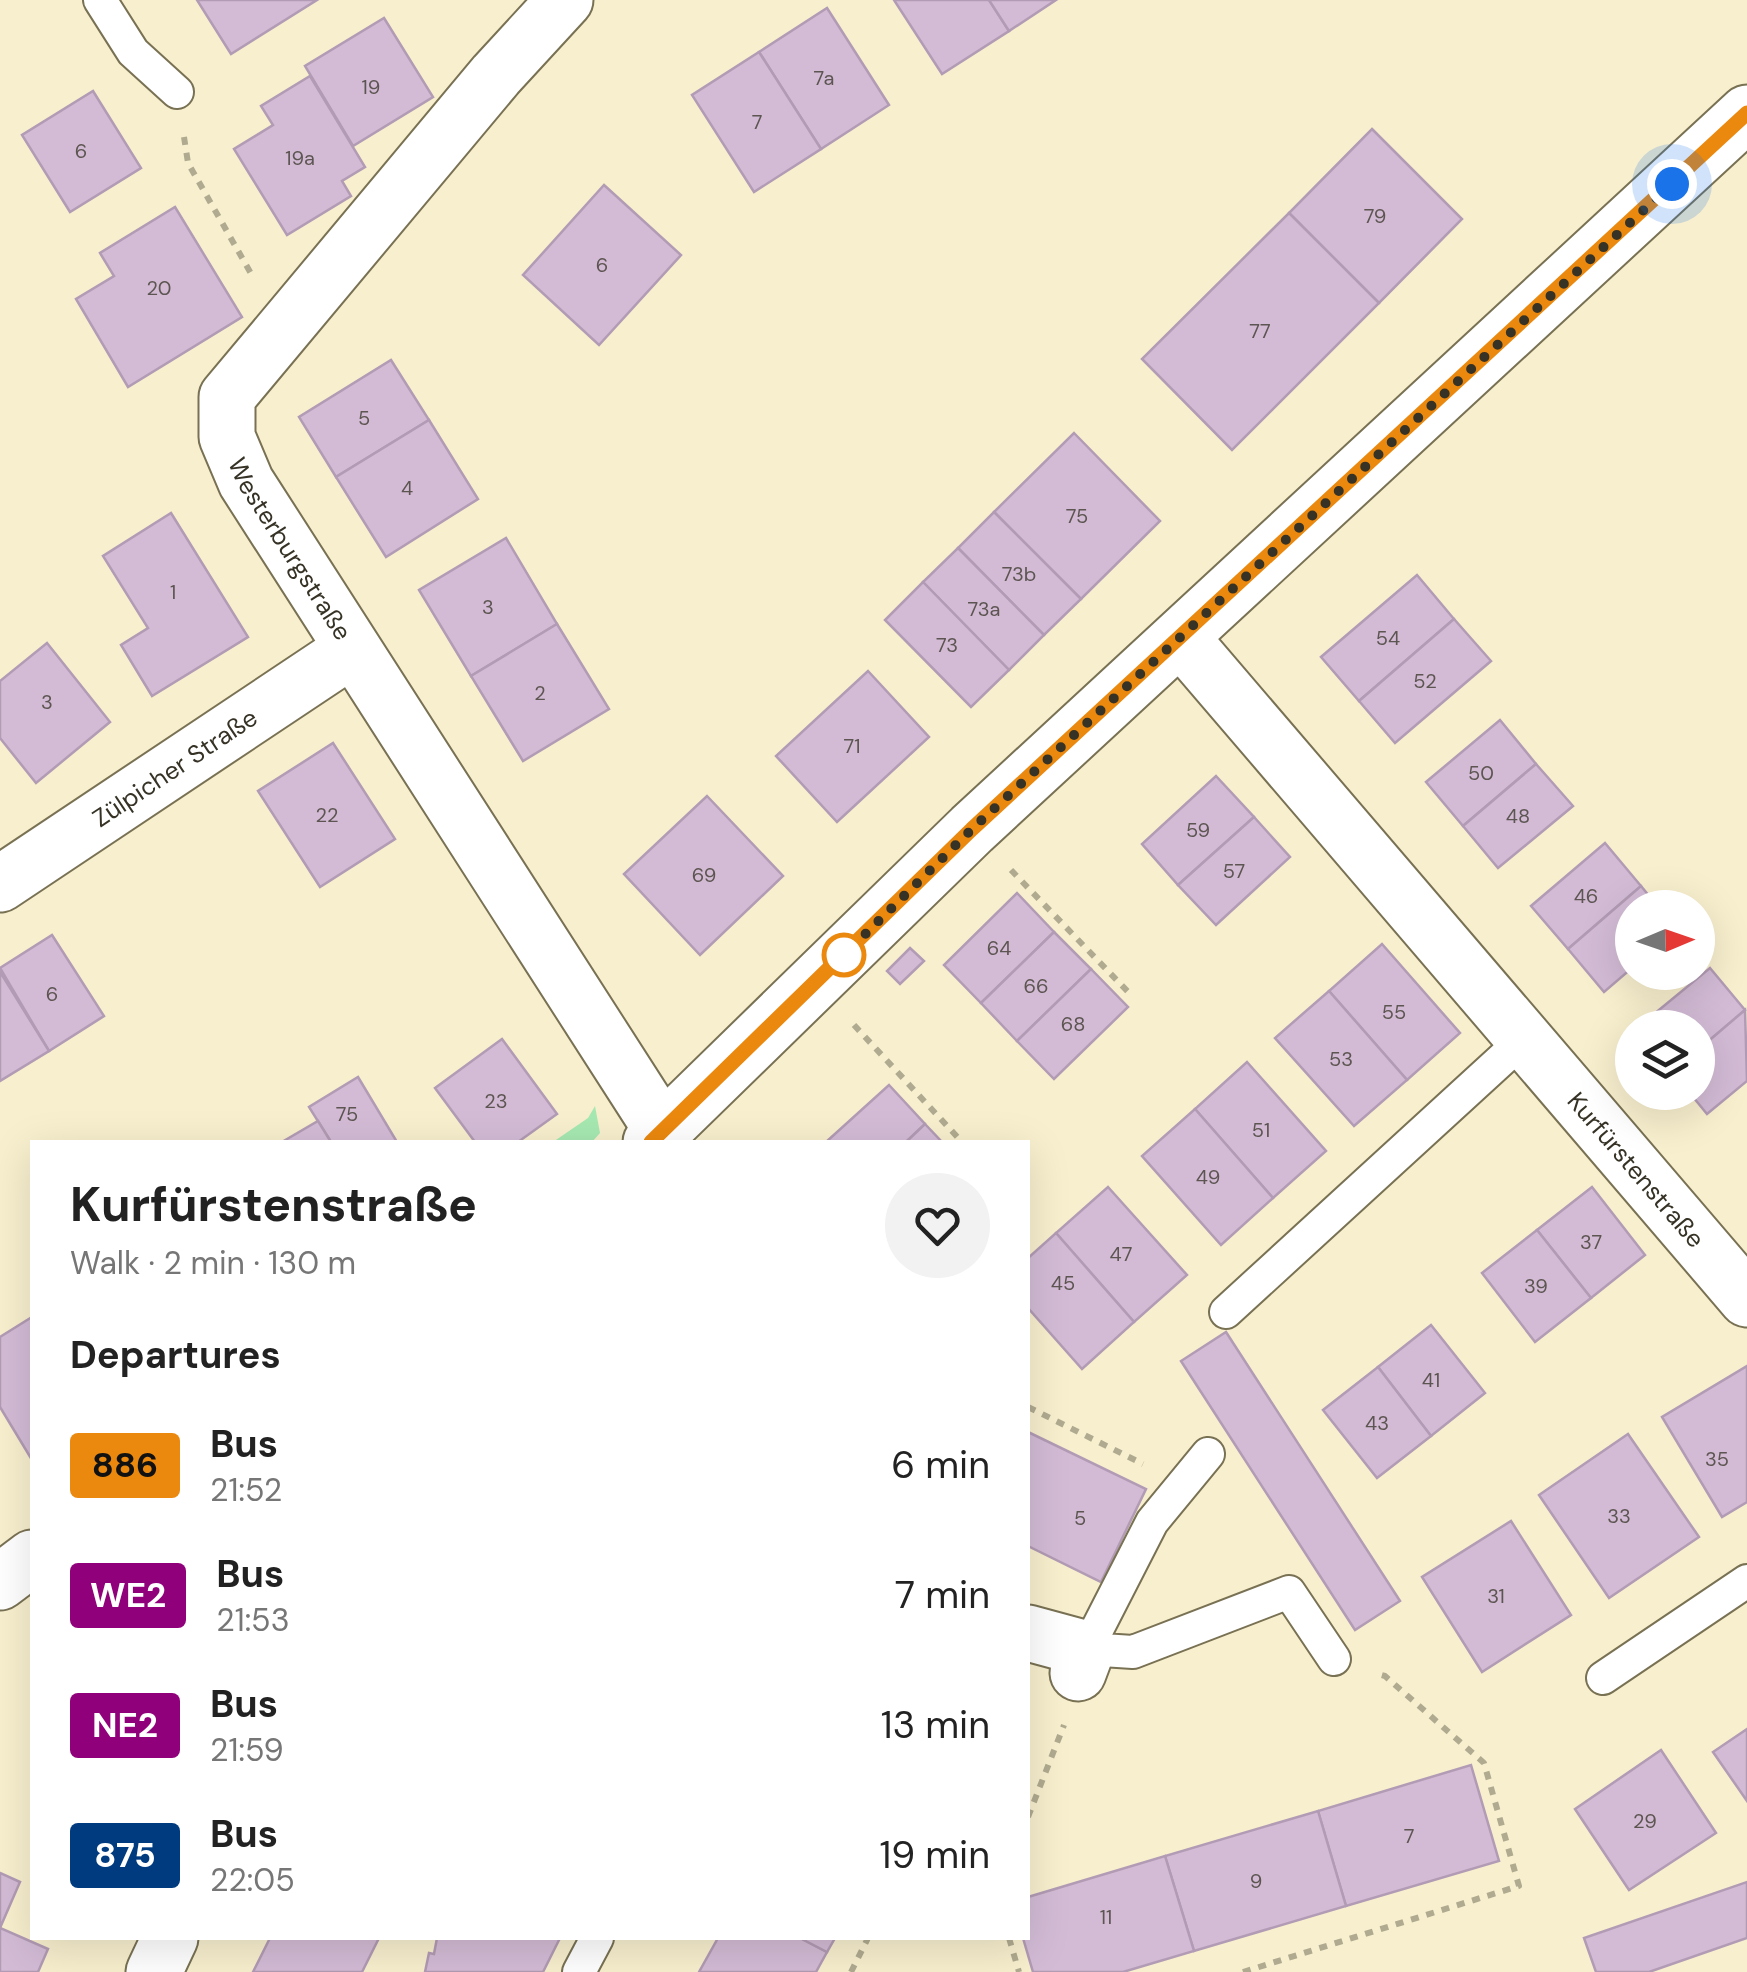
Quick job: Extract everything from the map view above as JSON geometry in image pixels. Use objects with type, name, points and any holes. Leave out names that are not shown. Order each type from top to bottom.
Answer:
[{"type":"street","name":"Westerburgstraße","points":[[565,0],[496,75],[227,397],[227,437],[246,482],[656,1136]]},
{"type":"street","points":[[656,1136],[972,829],[1747,113]]},
{"type":"street","name":"Kurfürstenstraße","points":[[1181,638],[1747,1299]]},
{"type":"street","name":"Zülpicher Straße","points":[[0,884],[351,650]]},
{"type":"street","points":[[0,1582],[30,1560]]},
{"type":"street","points":[[1030,1634],[1083,1661]]},
{"type":"street","points":[[154,1972],[169,1940]]},
{"type":"lane","points":[[100,0],[133,52],[177,92]]},
{"type":"lane","points":[[1226,1312],[1523,1040]]},
{"type":"lane","points":[[1083,1661],[1152,1522],[1208,1454]]},
{"type":"lane","points":[[1603,1678],[1747,1581]]},
{"type":"lane","points":[[1083,1661],[1133,1652],[1289,1592],[1334,1659]]},
{"type":"lane","points":[[579,1972],[596,1940]]},
{"type":"path","points":[[177,92],[188,163],[262,292],[278,333]]},
{"type":"path","points":[[972,829],[1132,996]]},
{"type":"path","points":[[816,983],[960,1140]]},
{"type":"path","points":[[1030,1408],[1183,1484]]},
{"type":"path","points":[[1243,1972],[1518,1886],[1484,1764],[1384,1676],[1334,1659]]},
{"type":"path","points":[[1030,1812],[1068,1715],[1083,1661]]},
{"type":"path","points":[[850,1972],[867,1940]]},
{"type":"path","points":[[1010,1940],[1020,1972]]},
{"type":"green space","points":[[595,1106],[600,1133],[594,1140],[556,1140],[588,1118]]},
{"type":"building","points":[[197,0],[317,0],[231,54]]},
{"type":"building","points":[[894,0],[989,0],[1009,31],[942,74]]},
{"type":"building","points":[[989,0],[1056,0],[1009,31]]},
{"type":"building","points":[[827,8],[889,105],[821,149],[759,52]]},
{"type":"building","points":[[384,18],[433,97],[353,146],[305,66]]},
{"type":"building","points":[[759,52],[821,149],[754,192],[692,95]]},
{"type":"building","points":[[310,76],[365,167],[342,181],[351,196],[287,235],[234,149],[273,125],[261,106]]},
{"type":"building","points":[[93,91],[141,168],[70,212],[22,135]]},
{"type":"building","points":[[1372,129],[1462,219],[1379,303],[1289,213]]},
{"type":"building","points":[[604,185],[681,255],[599,345],[523,275]]},
{"type":"building","points":[[175,207],[242,317],[128,387],[76,299],[114,276],[100,253]]},
{"type":"building","points":[[1289,213],[1379,303],[1232,450],[1142,359]]},
{"type":"building","points":[[391,360],[429,420],[336,477],[299,417]]},
{"type":"building","points":[[429,420],[478,499],[386,557],[336,477]]},
{"type":"building","points":[[1074,433],[1160,521],[1081,599],[994,512]]},
{"type":"building","points":[[994,512],[1081,599],[1044,635],[958,548]]},
{"type":"building","points":[[171,513],[248,637],[152,696],[121,645],[148,628],[103,556]]},
{"type":"building","points":[[506,538],[557,624],[471,676],[419,590]]},
{"type":"building","points":[[958,548],[1044,635],[1009,670],[923,582]]},
{"type":"building","points":[[1417,575],[1454,619],[1359,701],[1321,657]]},
{"type":"building","points":[[923,582],[1009,670],[971,707],[885,620]]},
{"type":"building","points":[[1454,619],[1491,661],[1395,743],[1359,701]]},
{"type":"building","points":[[557,624],[609,709],[523,761],[471,676]]},
{"type":"building","points":[[47,643],[110,722],[36,783],[0,738],[0,681]]},
{"type":"building","points":[[868,671],[929,737],[837,822],[776,756]]},
{"type":"building","points":[[1500,720],[1536,764],[1463,826],[1426,782]]},
{"type":"building","points":[[333,743],[395,839],[320,887],[258,791]]},
{"type":"building","points":[[1536,764],[1573,806],[1498,868],[1463,826]]},
{"type":"building","points":[[1216,776],[1254,817],[1178,885],[1142,844]]},
{"type":"building","points":[[707,796],[783,876],[700,955],[624,874]]},
{"type":"building","points":[[1254,817],[1290,857],[1216,925],[1178,885]]},
{"type":"building","points":[[1605,843],[1641,886],[1636,890],[1615,890],[1615,908],[1568,949],[1531,906]]},
{"type":"building","points":[[1017,893],[1054,932],[981,1003],[944,965]]},
{"type":"building","points":[[1615,908],[1615,983],[1604,992],[1568,949]]},
{"type":"building","points":[[1054,932],[1091,969],[1017,1041],[981,1003]]},
{"type":"building","points":[[52,935],[104,1016],[49,1051],[0,968]]},
{"type":"building","points":[[1382,944],[1460,1033],[1407,1080],[1329,991]]},
{"type":"building","points":[[910,948],[924,961],[900,984],[887,971]]},
{"type":"building","points":[[1091,969],[1128,1007],[1054,1079],[1017,1041]]},
{"type":"building","points":[[0,972],[49,1051],[0,1081]]},
{"type":"building","points":[[1715,974],[1745,1010],[1715,1036],[1715,1010],[1659,1010],[1683,990],[1715,990]]},
{"type":"building","points":[[1329,991],[1407,1080],[1354,1126],[1275,1038]]},
{"type":"building","points":[[1745,1010],[1747,1081],[1715,1107],[1715,1036]]},
{"type":"building","points":[[502,1039],[557,1114],[521,1140],[474,1140],[435,1088]]},
{"type":"building","points":[[1247,1062],[1326,1151],[1273,1198],[1195,1109]]},
{"type":"building","points":[[358,1077],[396,1140],[330,1140],[309,1107]]},
{"type":"building","points":[[889,1085],[925,1124],[908,1140],[828,1140]]},
{"type":"building","points":[[1195,1109],[1273,1198],[1221,1245],[1142,1156]]},
{"type":"building","points":[[318,1121],[330,1140],[285,1140]]},
{"type":"building","points":[[925,1124],[940,1140],[908,1140]]},
{"type":"building","points":[[1108,1187],[1187,1275],[1134,1322],[1056,1233]]},
{"type":"building","points":[[1592,1187],[1645,1255],[1591,1298],[1537,1230]]},
{"type":"building","points":[[1537,1230],[1591,1298],[1535,1342],[1482,1273]]},
{"type":"building","points":[[1056,1233],[1134,1322],[1082,1369],[1030,1310],[1030,1256]]},
{"type":"building","points":[[30,1318],[30,1457],[0,1407],[0,1337]]},
{"type":"building","points":[[1431,1325],[1485,1393],[1431,1436],[1378,1367]]},
{"type":"building","points":[[1226,1332],[1400,1601],[1355,1630],[1181,1361]]},
{"type":"building","points":[[1747,1366],[1747,1502],[1722,1517],[1662,1417]]},
{"type":"building","points":[[1378,1367],[1431,1436],[1377,1478],[1323,1410]]},
{"type":"building","points":[[1030,1433],[1146,1489],[1101,1582],[1030,1547]]},
{"type":"building","points":[[1628,1434],[1699,1537],[1609,1598],[1539,1495]]},
{"type":"building","points":[[1511,1521],[1571,1615],[1482,1672],[1422,1577]]},
{"type":"building","points":[[1747,1729],[1747,1801],[1713,1752]]},
{"type":"building","points":[[1661,1750],[1716,1833],[1629,1890],[1575,1809]]},
{"type":"building","points":[[1471,1765],[1499,1861],[1346,1906],[1318,1811]]},
{"type":"building","points":[[1318,1811],[1346,1906],[1194,1951],[1165,1856]]},
{"type":"building","points":[[1165,1856],[1194,1951],[1123,1972],[1033,1972],[1024,1940],[1030,1940],[1030,1896]]},
{"type":"building","points":[[0,1873],[20,1882],[0,1928]]},
{"type":"building","points":[[1747,1882],[1747,1938],[1649,1972],[1596,1972],[1584,1938]]},
{"type":"building","points":[[0,1928],[48,1949],[38,1972],[0,1972]]},
{"type":"building","points":[[269,1940],[378,1940],[362,1972],[253,1972]]},
{"type":"building","points":[[437,1940],[559,1940],[543,1972],[425,1972],[429,1953],[434,1954]]},
{"type":"building","points":[[717,1940],[804,1940],[827,1952],[816,1972],[699,1972]]},
{"type":"building","points":[[804,1940],[834,1940],[827,1952]]},
{"type":"bus line","name":"886","points":[[653,1140],[972,829],[1747,113]]},
{"type":"route","points":[[844,955],[972,829],[1672,184]]}]
